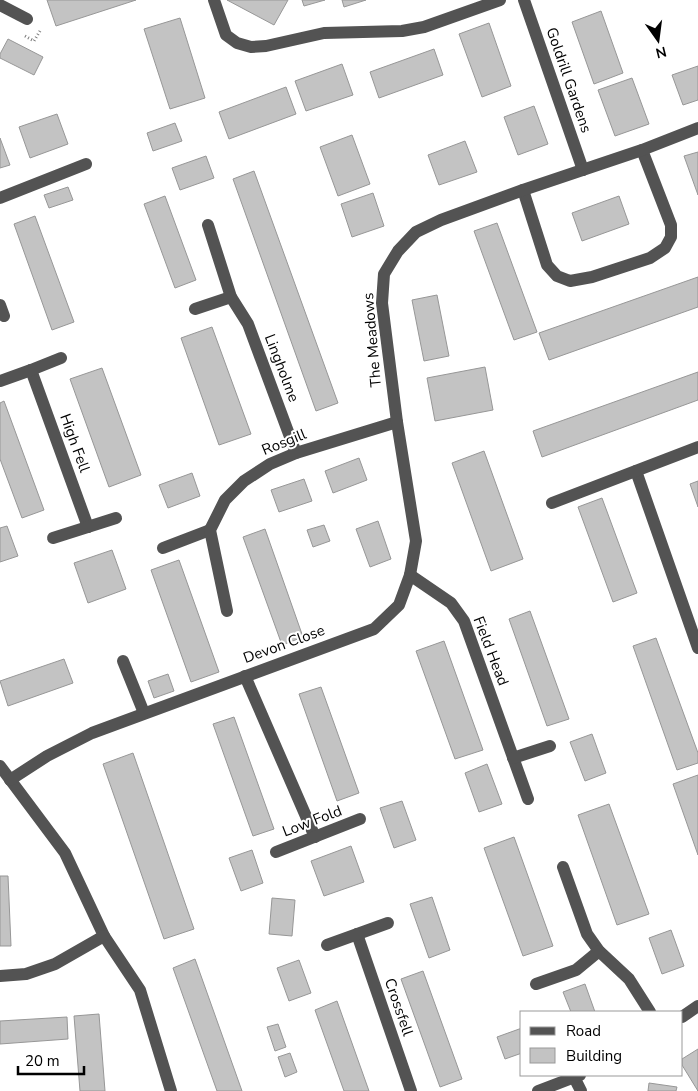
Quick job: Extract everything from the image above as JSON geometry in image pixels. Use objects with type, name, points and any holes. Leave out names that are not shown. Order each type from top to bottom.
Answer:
[{"type":"street","points":[[214,0],[226,35],[237,44],[251,47],[266,46],[324,33],[402,31],[424,27],[500,0]]},
{"type":"street","name":"Goldrill Gardens","points":[[524,0],[582,170]]},
{"type":"street","points":[[1,2],[27,19]]},
{"type":"street","name":"The Meadows","points":[[410,575],[416,541],[397,422],[382,304],[384,274],[398,251],[416,232],[441,220],[642,150],[698,128]]},
{"type":"street","points":[[523,190],[547,265],[557,276],[570,281],[592,277],[650,258],[665,248],[671,237],[671,225],[642,150]]},
{"type":"street","points":[[0,198],[86,164]]},
{"type":"street","name":"Lingholme","points":[[208,225],[231,297],[248,324],[296,453]]},
{"type":"street","points":[[195,309],[231,297]]},
{"type":"street","points":[[0,381],[61,358]]},
{"type":"street","name":"High Fell","points":[[31,370],[88,527]]},
{"type":"street","name":"Rosgill","points":[[210,530],[225,500],[244,481],[270,464],[296,453],[397,422]]},
{"type":"street","points":[[552,503],[698,447]]},
{"type":"street","points":[[636,471],[698,648]]},
{"type":"street","points":[[53,538],[116,518]]},
{"type":"street","points":[[163,548],[210,530],[227,612]]},
{"type":"street","name":"Devon Close","points":[[10,780],[47,756],[92,733],[374,629],[399,604],[410,575]]},
{"type":"street","name":"Field Head","points":[[410,575],[450,603],[464,621],[528,799]]},
{"type":"street","points":[[124,661],[144,713]]},
{"type":"street","points":[[245,676],[315,837]]},
{"type":"street","points":[[513,758],[550,746]]},
{"type":"street","points":[[0,766],[65,853],[104,936],[140,990],[171,1091]]},
{"type":"street","name":"Low Fold","points":[[276,852],[360,819]]},
{"type":"street","points":[[563,867],[587,934],[599,951],[629,979],[649,1011]]},
{"type":"street","points":[[327,945],[388,923]]},
{"type":"street","name":"Crossfell","points":[[357,934],[410,1091]]},
{"type":"street","points":[[0,976],[26,974],[55,964],[104,936]]},
{"type":"street","points":[[536,984],[576,970],[599,951]]},
{"type":"street","points":[[683,1016],[698,1006]]},
{"type":"street","points":[[538,1091],[577,1076],[581,1091]]},
{"type":"building","points":[[47,0],[136,0],[56,26]]},
{"type":"building","points":[[227,0],[288,0],[274,25]]},
{"type":"building","points":[[302,0],[325,0],[304,6]]},
{"type":"building","points":[[342,0],[366,0],[344,7]]},
{"type":"building","points":[[601,11],[623,73],[594,84],[572,22]]},
{"type":"building","points":[[180,18],[205,98],[170,109],[144,29]]},
{"type":"building","points":[[489,23],[511,86],[482,97],[459,34]]},
{"type":"building","points":[[8,39],[43,57],[34,75],[0,58],[0,54]]},
{"type":"building","points":[[434,49],[443,75],[379,98],[370,72]]},
{"type":"building","points":[[342,64],[353,95],[306,111],[295,81]]},
{"type":"building","points":[[698,66],[698,100],[683,105],[672,75]]},
{"type":"building","points":[[632,78],[649,124],[615,136],[598,90]]},
{"type":"building","points":[[286,87],[296,114],[229,139],[219,112]]},
{"type":"building","points":[[534,106],[548,144],[518,155],[504,117]]},
{"type":"building","points":[[57,114],[68,144],[30,158],[19,127]]},
{"type":"building","points":[[175,123],[182,141],[153,151],[147,133]]},
{"type":"building","points":[[352,135],[370,184],[338,196],[320,147]]},
{"type":"building","points":[[0,138],[10,165],[0,168]]},
{"type":"building","points":[[465,141],[477,172],[439,185],[428,155]]},
{"type":"building","points":[[698,152],[698,195],[684,156]]},
{"type":"building","points":[[206,156],[214,178],[180,190],[172,168]]},
{"type":"building","points":[[254,171],[338,403],[316,411],[233,179]]},
{"type":"building","points":[[68,187],[73,200],[49,208],[44,195]]},
{"type":"building","points":[[373,193],[384,226],[352,237],[341,204]]},
{"type":"building","points":[[165,196],[196,280],[175,288],[144,204]]},
{"type":"building","points":[[619,196],[629,224],[582,241],[572,213]]},
{"type":"building","points":[[35,216],[74,322],[52,330],[14,224]]},
{"type":"building","points":[[497,223],[537,332],[514,340],[474,231]]},
{"type":"building","points":[[698,277],[698,307],[549,360],[539,333]]},
{"type":"building","points":[[437,295],[449,356],[424,361],[412,300]]},
{"type":"building","points":[[212,327],[251,434],[219,445],[181,338]]},
{"type":"building","points":[[485,367],[493,410],[435,421],[427,378]]},
{"type":"building","points":[[102,368],[141,475],[109,487],[70,379]]},
{"type":"building","points":[[698,372],[698,400],[542,457],[533,431]]},
{"type":"building","points":[[4,401],[44,510],[22,518],[0,459],[0,403]]},
{"type":"building","points":[[484,451],[523,559],[491,571],[452,463]]},
{"type":"building","points":[[359,458],[367,480],[333,493],[325,471]]},
{"type":"building","points":[[192,473],[200,496],[168,508],[159,485]]},
{"type":"building","points":[[304,479],[312,501],[279,512],[271,490]]},
{"type":"building","points":[[698,481],[698,507],[690,484]]},
{"type":"building","points":[[602,498],[637,593],[613,602],[578,507]]},
{"type":"building","points":[[378,521],[391,559],[370,567],[356,529]]},
{"type":"building","points":[[324,525],[330,541],[313,547],[307,530]]},
{"type":"building","points":[[7,526],[18,556],[0,562],[0,528]]},
{"type":"building","points":[[265,529],[303,637],[282,645],[243,537]]},
{"type":"building","points":[[112,550],[126,589],[88,603],[74,563]]},
{"type":"building","points":[[179,560],[219,672],[191,682],[151,570]]},
{"type":"building","points":[[530,611],[569,719],[547,726],[509,619]]},
{"type":"building","points":[[656,638],[698,753],[698,763],[677,770],[633,646]]},
{"type":"building","points":[[444,641],[483,750],[455,759],[416,651]]},
{"type":"building","points":[[64,659],[73,683],[8,706],[0,681]]},
{"type":"building","points":[[168,674],[174,691],[154,698],[148,681]]},
{"type":"building","points":[[321,687],[359,793],[337,801],[299,694]]},
{"type":"building","points":[[234,717],[274,829],[253,836],[213,724]]},
{"type":"building","points":[[592,734],[606,773],[585,781],[570,742]]},
{"type":"building","points":[[133,753],[194,929],[164,939],[103,764]]},
{"type":"building","points":[[487,764],[502,804],[479,812],[465,773]]},
{"type":"building","points":[[698,775],[698,855],[673,784]]},
{"type":"building","points":[[402,801],[416,840],[394,848],[380,808]]},
{"type":"building","points":[[609,804],[649,914],[617,925],[578,815]]},
{"type":"building","points":[[514,837],[553,946],[523,956],[484,848]]},
{"type":"building","points":[[351,846],[364,882],[324,896],[311,861]]},
{"type":"building","points":[[252,850],[263,883],[241,891],[229,858]]},
{"type":"building","points":[[0,876],[8,876],[11,946],[0,946]]},
{"type":"building","points":[[432,897],[450,950],[429,958],[410,904]]},
{"type":"building","points":[[272,898],[295,900],[292,936],[269,934]]},
{"type":"building","points":[[671,930],[684,966],[662,974],[649,938]]},
{"type":"building","points":[[195,959],[242,1091],[217,1091],[173,968]]},
{"type":"building","points":[[299,960],[311,993],[289,1001],[277,968]]},
{"type":"building","points":[[423,971],[462,1079],[440,1087],[401,979]]},
{"type":"building","points":[[585,984],[595,1011],[571,1011],[563,992]]},
{"type":"building","points":[[337,1001],[369,1091],[344,1091],[315,1010]]},
{"type":"building","points":[[99,1014],[105,1091],[80,1091],[74,1016]]},
{"type":"building","points":[[67,1017],[68,1039],[0,1044],[0,1021]]},
{"type":"building","points":[[278,1024],[286,1047],[275,1051],[267,1027]]},
{"type":"building","points":[[520,1029],[520,1054],[505,1059],[497,1037]]},
{"type":"building","points":[[698,1049],[698,1091],[683,1067],[683,1058]]},
{"type":"building","points":[[290,1053],[297,1072],[285,1077],[278,1057]]},
{"type":"building","points":[[649,1083],[677,1087],[676,1091],[648,1091]]}]
